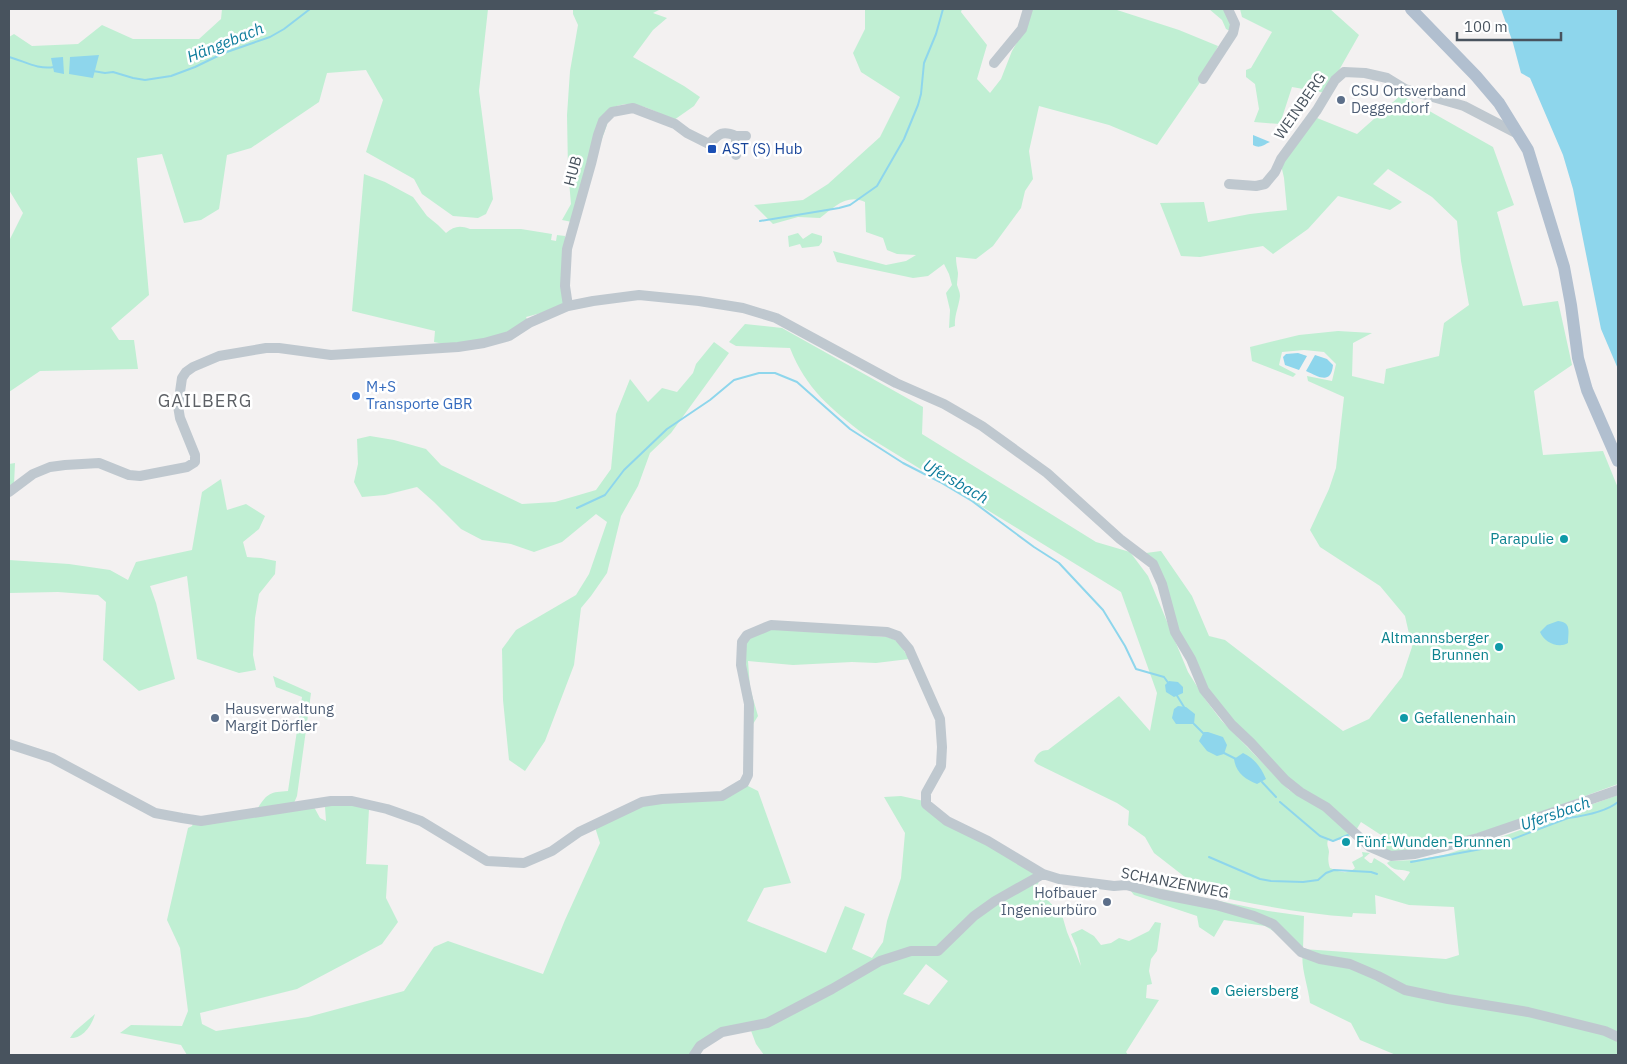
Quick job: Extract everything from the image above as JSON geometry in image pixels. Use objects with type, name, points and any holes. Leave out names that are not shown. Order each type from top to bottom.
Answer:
[{"type":"main road","points":[[1411,9],[1499,103],[1528,150],[1564,267],[1578,358],[1587,390],[1618,461]]},
{"type":"street","points":[[994,63],[1022,29],[1028,9]]},
{"type":"street","points":[[1203,79],[1232,33],[1235,24],[1228,9]]},
{"type":"street","name":"WEINBERG","points":[[1229,184],[1256,186],[1264,184],[1275,172],[1281,159],[1317,110],[1335,80],[1344,72],[1365,73],[1388,78],[1405,89],[1464,106],[1519,134]]},
{"type":"street","name":"HUB","points":[[568,306],[565,286],[566,249],[598,135],[603,122],[612,112],[633,108],[675,124],[687,133],[709,144],[720,134],[726,133],[741,136],[736,155]]},
{"type":"street","points":[[9,492],[33,474],[50,467],[99,464],[130,475],[140,476],[187,467],[195,462],[180,418],[178,406],[182,378],[193,367],[219,356],[266,348],[331,354],[458,347],[484,343],[509,336],[529,323],[568,306],[639,296],[699,300],[744,308],[776,318],[873,371],[944,404],[982,426],[1047,473],[1120,539],[1153,564],[1162,584],[1175,632],[1191,659],[1204,690],[1232,725],[1285,780],[1300,792],[1326,807],[1370,847],[1391,856],[1405,856],[1478,838],[1618,790]]},
{"type":"street","name":"SCHANZENWEG","points":[[9,744],[52,758],[155,814],[200,821],[331,801],[352,801],[387,809],[421,821],[487,861],[524,863],[552,851],[579,832],[642,802],[722,796],[744,783],[748,775],[750,722],[749,704],[741,665],[742,642],[747,635],[771,625],[887,632],[898,636],[909,648],[940,719],[941,766],[926,793],[926,804],[947,821],[988,841],[1043,874],[1059,879],[1114,886],[1126,885],[1216,905],[1254,916],[1273,924],[1301,952],[1350,964],[1405,990],[1448,999],[1507,1007],[1618,1037]]},
{"type":"street","points":[[694,1055],[700,1046],[722,1032],[767,1023],[832,989],[875,963],[911,951],[938,951],[974,916],[995,901],[1043,874]]},
{"type":"green space","points":[[222,9],[488,9],[479,91],[493,199],[486,214],[478,218],[453,216],[422,194],[414,179],[366,152],[383,100],[366,70],[327,73],[319,102],[251,148],[227,155],[219,209],[201,220],[184,223],[162,154],[137,158],[149,295],[111,328],[119,340],[134,340],[138,369],[40,371],[9,392],[9,241],[23,213],[9,190],[9,37],[14,34],[32,46],[78,44],[102,25],[133,39],[199,39],[221,19]]},
{"type":"green space","points":[[573,9],[661,9],[653,13],[667,18],[653,30],[633,57],[700,97],[694,106],[674,120],[636,105],[628,104],[613,108],[572,222],[562,220],[571,204],[567,115],[570,71],[578,25]]},
{"type":"green space","points":[[865,9],[962,9],[961,12],[987,45],[977,79],[990,93],[1001,79],[1030,9],[1114,9],[1179,30],[1218,46],[1203,78],[1157,145],[1109,125],[1039,106],[1029,151],[1033,179],[1025,191],[1021,208],[993,246],[976,259],[956,257],[957,285],[960,296],[955,326],[949,328],[950,310],[946,293],[952,285],[944,264],[928,276],[913,278],[837,262],[833,251],[886,265],[906,261],[916,255],[897,254],[887,250],[883,238],[866,232],[865,202],[852,199],[846,200],[820,218],[798,217],[773,224],[754,205],[803,200],[828,184],[880,137],[900,97],[861,72],[853,53],[865,29]]},
{"type":"green space","points":[[1209,9],[1227,9],[1232,32],[1226,29],[1222,20]]},
{"type":"green space","points":[[1240,9],[1330,9],[1359,35],[1326,93],[1292,87],[1280,124],[1254,122],[1259,109],[1255,84],[1246,77],[1246,70],[1251,68],[1272,32],[1242,17]]},
{"type":"green space","name":"Gefallenenhain","points":[[1401,95],[1493,147],[1514,205],[1497,212],[1523,306],[1558,301],[1572,365],[1534,391],[1543,455],[1603,451],[1618,488],[1618,784],[1519,820],[1412,852],[1387,851],[1381,835],[1361,822],[1355,832],[1292,783],[1212,697],[1180,636],[1146,553],[1161,551],[1192,596],[1209,636],[1225,640],[1343,731],[1369,719],[1402,677],[1412,647],[1405,616],[1380,586],[1320,547],[1310,530],[1329,489],[1336,468],[1344,397],[1308,381],[1307,376],[1332,381],[1336,364],[1324,352],[1304,350],[1282,352],[1279,365],[1296,374],[1293,377],[1252,361],[1250,347],[1299,335],[1338,331],[1372,333],[1353,343],[1352,376],[1384,384],[1386,369],[1439,356],[1444,323],[1469,305],[1461,261],[1457,221],[1432,197],[1388,169],[1373,184],[1402,202],[1390,210],[1338,196],[1308,229],[1273,254],[1263,246],[1200,257],[1181,256],[1160,203],[1204,202],[1208,222],[1250,214],[1287,210],[1280,160],[1312,116],[1357,134]]},
{"type":"green space","points":[[364,174],[385,182],[413,197],[427,216],[446,233],[454,228],[463,227],[470,229],[521,229],[552,234],[551,240],[556,241],[557,235],[565,236],[565,303],[526,317],[529,323],[509,336],[458,347],[434,342],[435,331],[352,311]]},
{"type":"green space","points":[[798,233],[803,239],[812,233],[822,236],[822,242],[819,246],[802,248],[800,244],[789,247],[788,236]]},
{"type":"green space","points":[[745,324],[782,328],[923,407],[922,434],[1096,542],[1130,552],[1148,576],[1188,672],[1221,720],[1289,790],[1324,810],[1352,835],[1346,839],[1328,840],[1330,868],[1340,872],[1349,872],[1355,868],[1352,862],[1363,856],[1362,852],[1370,853],[1364,858],[1372,863],[1374,858],[1404,881],[1410,872],[1395,869],[1387,863],[1390,861],[1415,860],[1444,855],[1498,838],[1618,795],[1618,1055],[1396,1055],[1360,1040],[1351,1023],[1310,1003],[1303,969],[1303,949],[1446,959],[1459,955],[1454,907],[1409,905],[1375,895],[1376,914],[1353,913],[1352,917],[1333,916],[1294,911],[1199,893],[1203,891],[1154,853],[1145,837],[1128,825],[1129,811],[1117,803],[1037,764],[1034,761],[1039,753],[1048,750],[1119,696],[1150,731],[1157,693],[1121,592],[865,435],[831,407],[812,387],[796,362],[790,348],[736,346],[729,342]]},
{"type":"green space","points":[[714,342],[729,353],[671,433],[650,453],[638,486],[621,516],[607,573],[581,608],[574,665],[545,741],[525,771],[509,760],[503,700],[502,649],[516,630],[576,595],[589,574],[607,522],[596,514],[562,542],[534,552],[511,544],[482,540],[461,529],[417,487],[385,495],[362,497],[354,482],[358,464],[357,439],[370,436],[394,440],[426,449],[441,465],[522,504],[555,502],[596,490],[611,469],[616,414],[630,379],[648,402],[662,388],[677,392],[693,373],[696,364]]},
{"type":"green space","points":[[15,463],[14,485],[9,490],[9,464]]},
{"type":"green space","points":[[221,479],[227,510],[246,504],[265,516],[259,529],[243,542],[247,557],[276,561],[275,574],[259,594],[255,618],[253,655],[256,670],[239,673],[197,659],[187,576],[150,586],[175,679],[139,691],[103,660],[106,602],[98,595],[58,592],[9,593],[9,560],[69,564],[110,570],[128,580],[136,562],[192,550],[202,492]]},
{"type":"green space","points":[[769,629],[887,637],[898,641],[909,659],[876,663],[852,662],[793,665],[748,661],[750,688],[758,716],[753,724],[754,714],[751,707],[744,665],[744,646],[749,638]]},
{"type":"green space","points":[[273,676],[311,693],[297,796],[294,803],[258,808],[270,794],[288,791],[302,697],[276,687]]},
{"type":"green space","points":[[744,784],[758,791],[791,883],[764,888],[747,921],[826,953],[845,906],[865,914],[852,949],[872,958],[883,942],[887,921],[901,878],[905,833],[884,797],[901,796],[924,801],[947,821],[1043,873],[1036,888],[1062,915],[1081,966],[1077,948],[1071,934],[1082,929],[1094,936],[1101,945],[1111,943],[1119,938],[1129,941],[1149,931],[1155,922],[1161,923],[1157,951],[1151,959],[1149,971],[1152,984],[1147,985],[1146,998],[1159,1000],[1126,1052],[1128,1055],[764,1055],[756,1044],[750,1028],[722,1031],[692,1055],[187,1055],[181,1045],[120,1033],[131,1025],[182,1026],[188,1011],[180,948],[167,920],[188,828],[193,824],[314,807],[320,818],[326,821],[325,807],[330,805],[347,804],[369,809],[366,864],[388,865],[386,898],[398,922],[382,944],[297,989],[200,1013],[202,1024],[216,1031],[308,1017],[404,991],[434,947],[448,941],[543,974],[600,843],[594,824],[642,802],[701,799]],"holes":[[[926,964],[948,981],[929,1005],[903,994]]]},
{"type":"green space","points":[[1132,883],[1268,911],[1304,916],[1303,949],[1265,926],[1224,920],[1214,937],[1199,927],[1197,916],[1134,895],[1126,885]]},
{"type":"green space","points":[[95,1014],[92,1023],[83,1034],[70,1038],[74,1032]]},
{"type":"water","points":[[1501,9],[1618,9],[1618,369],[1601,329],[1573,189],[1563,155],[1530,78],[1521,73]]},
{"type":"water","points":[[99,55],[93,78],[69,74],[70,57]]},
{"type":"water","points":[[63,57],[64,74],[54,72],[51,58]]},
{"type":"water","points":[[1253,135],[1270,142],[1262,146],[1255,146],[1253,145]]},
{"type":"water","points":[[1298,353],[1307,356],[1299,370],[1285,365],[1283,357],[1286,354]]},
{"type":"water","points":[[1315,355],[1327,359],[1333,365],[1330,375],[1327,377],[1320,377],[1306,371]]},
{"type":"water","points":[[1558,621],[1565,623],[1568,628],[1568,643],[1564,645],[1552,644],[1540,632],[1547,625]]},
{"type":"water","points":[[1169,681],[1178,682],[1183,687],[1183,693],[1174,697],[1166,692],[1165,685]]},
{"type":"water","points":[[1178,706],[1186,707],[1195,714],[1194,724],[1176,724],[1172,718],[1174,709]]},
{"type":"water","points":[[1204,732],[1223,737],[1227,745],[1224,754],[1217,756],[1207,751],[1199,741]]},
{"type":"water","points":[[1243,753],[1257,763],[1266,779],[1257,784],[1242,775],[1234,759]]},
{"type":"waterway","name":"Hängebach","points":[[93,71],[113,72],[145,80],[171,76],[224,53],[270,37],[310,9]]},
{"type":"waterway","points":[[760,221],[850,205],[877,186],[904,139],[918,105],[924,63],[936,34],[943,9]]},
{"type":"waterway","points":[[9,57],[37,66],[54,67]]},
{"type":"waterway","name":"Ufersbach","points":[[577,508],[605,495],[624,470],[667,429],[710,400],[734,380],[759,373],[775,373],[797,382],[850,429],[903,463],[972,501],[1059,563],[1103,610],[1125,646],[1136,669],[1164,677],[1169,684]]},
{"type":"waterway","name":"Ufersbach","points":[[1176,694],[1184,707]]},
{"type":"waterway","name":"Ufersbach","points":[[1194,724],[1205,735]]},
{"type":"waterway","name":"Ufersbach","points":[[1222,752],[1236,759]]},
{"type":"waterway","name":"Ufersbach","points":[[1262,782],[1276,797]]},
{"type":"waterway","name":"Ufersbach","points":[[1280,802],[1320,836],[1333,841],[1348,835]]},
{"type":"waterway","name":"Ufersbach","points":[[1411,862],[1492,847],[1568,818],[1601,810],[1618,802]]},
{"type":"waterway","points":[[1209,857],[1260,879],[1271,881],[1303,882],[1318,880],[1326,873],[1334,870],[1377,874]]},
{"type":"place","name":"CSU Ortsverband Deggendorf","points":[[1341,100]]},
{"type":"place","name":"AST (S) Hub","points":[[712,149]]},
{"type":"place","name":"M+S Transporte GBR","points":[[356,396]]},
{"type":"place","name":"Parapulie","points":[[1564,539]]},
{"type":"place","name":"Altmannsberger Brunnen","points":[[1499,647]]},
{"type":"place","name":"Hausverwaltung Margit Dörfler","points":[[215,718]]},
{"type":"place","name":"Gefallenenhain","points":[[1404,718]]},
{"type":"place","name":"Fünf-Wunden-Brunnen","points":[[1346,842]]},
{"type":"place","name":"Hofbauer Ingenieurbüro","points":[[1107,902]]},
{"type":"place","name":"Geiersberg","points":[[1215,991]]},
{"type":"district","name":"GAILBERG","points":[[205,401]]}]
